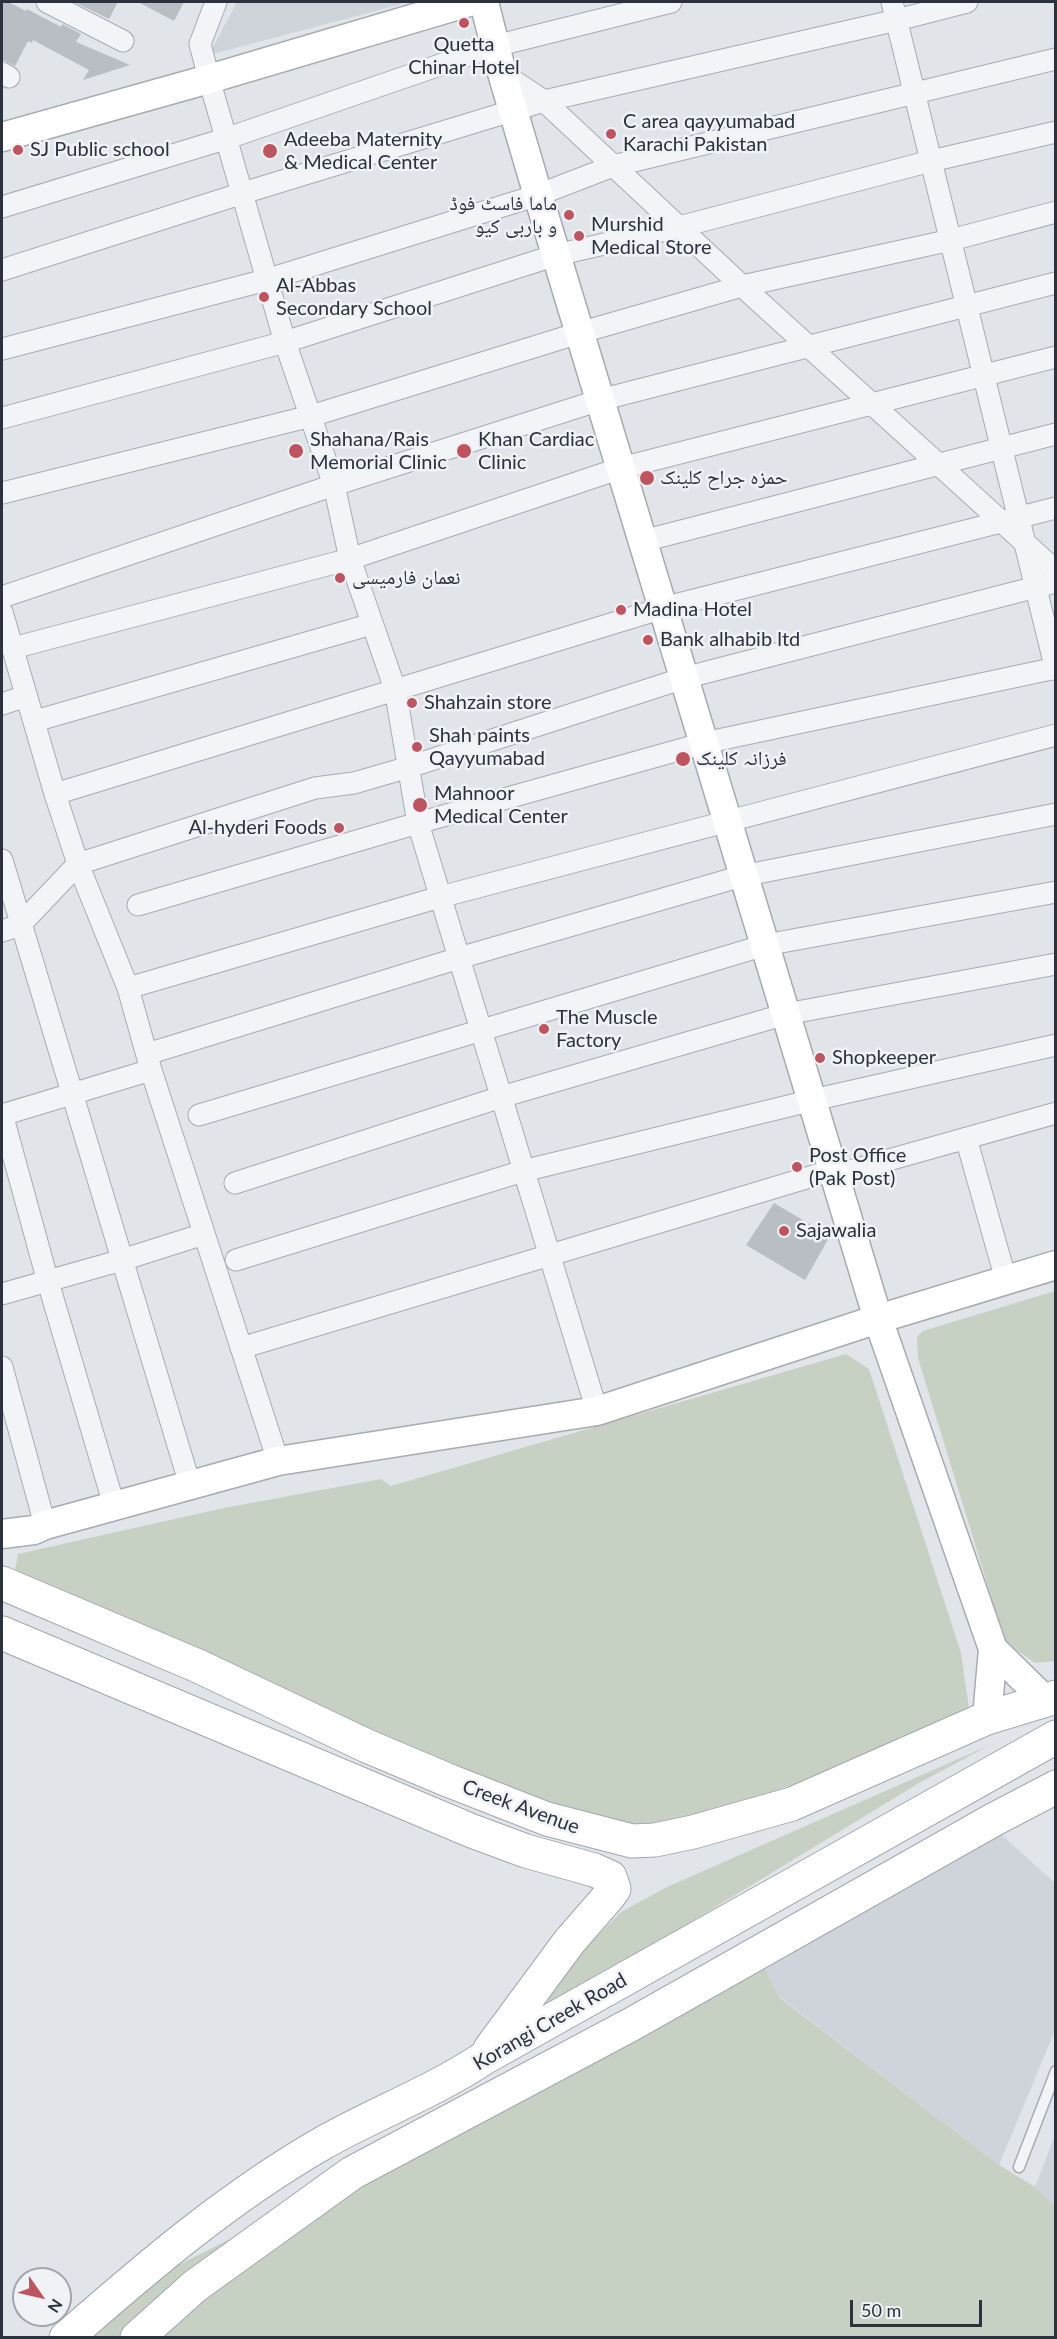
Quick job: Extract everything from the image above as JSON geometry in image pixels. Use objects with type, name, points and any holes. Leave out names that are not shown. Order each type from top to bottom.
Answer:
[{"type":"main road","name":"Creek Avenue","points":[[2,1583],[198,1666],[367,1746],[450,1781],[547,1819],[620,1840],[655,1840],[792,1804],[987,1718],[1050,1698]]},
{"type":"main road","name":"Creek Avenue","points":[[2,1633],[472,1832],[610,1877],[614,1889],[569,1942],[484,2058]]},
{"type":"main road","name":"Korangi Creek Road","points":[[66,2337],[177,2242],[237,2199],[322,2144],[459,2074],[1056,1737]]},
{"type":"main road","name":"Korangi Creek Road","points":[[137,2337],[195,2286],[352,2173],[621,2030],[1056,1787]]},
{"type":"street","points":[[47,2],[123,41]]},
{"type":"street","points":[[216,2],[200,44],[209,79],[228,138],[285,342],[334,485],[350,559],[395,689],[418,823],[597,1412]]},
{"type":"street","points":[[2,137],[469,2]]},
{"type":"street","points":[[484,2],[502,73],[579,333],[878,1318],[993,1649],[987,1718]]},
{"type":"street","points":[[2,207],[228,138],[495,46],[671,2]]},
{"type":"street","points":[[2,270],[544,101],[895,11],[967,2]]},
{"type":"street","points":[[895,11],[1003,447],[1010,519]]},
{"type":"street","points":[[2,348],[266,280],[538,195],[613,166],[1056,59]]},
{"type":"street","points":[[138,905],[704,743],[1055,668],[1046,585],[1010,519],[938,464],[742,286],[544,101],[502,73]]},
{"type":"street","points":[[2,418],[285,342],[556,255],[679,227],[932,161],[1056,132]]},
{"type":"street","points":[[2,493],[311,416],[579,333],[742,286],[951,240],[1056,212]]},
{"type":"street","points":[[2,597],[334,485],[600,400],[1056,283]]},
{"type":"street","points":[[13,648],[350,559],[621,468],[1056,357]]},
{"type":"street","points":[[643,541],[1056,434]]},
{"type":"street","points":[[54,794],[663,608],[1056,508]]},
{"type":"street","points":[[1025,543],[1056,571]]},
{"type":"street","points":[[11,928],[78,864],[315,788],[354,783],[409,767],[684,678],[1046,585]]},
{"type":"street","points":[[2,612],[54,794],[78,864],[128,988],[149,1062],[278,1461]]},
{"type":"street","points":[[35,721],[372,624]]},
{"type":"street","points":[[2,705],[26,696]]},
{"type":"street","points":[[128,988],[440,897],[1056,735]]},
{"type":"street","points":[[114,1505],[48,1282],[2,1115],[73,1094],[149,1062],[459,958],[742,876],[1056,814]]},
{"type":"street","points":[[2,860],[11,928],[73,1094],[190,1485]]},
{"type":"street","points":[[198,1115],[765,945],[1056,892]]},
{"type":"street","points":[[235,1183],[501,1097],[786,1014],[1056,964]]},
{"type":"street","points":[[236,1260],[524,1171],[813,1100],[1056,1045]]},
{"type":"street","points":[[241,1348],[549,1254],[834,1172],[1056,1113]]},
{"type":"street","points":[[966,1138],[1006,1280]]},
{"type":"street","points":[[2,1294],[204,1234]]},
{"type":"street","points":[[2,1534],[34,1530],[114,1505],[278,1461],[597,1412],[878,1318],[1056,1265]]},
{"type":"street","points":[[2,1367],[45,1525]]},
{"type":"street","points":[[993,1649],[1050,1698]]},
{"type":"lane","points":[[1019,2167],[1056,2071]]},
{"type":"shaded area","points":[[237,2],[409,2],[209,55]]},
{"type":"shaded area","points":[[994,1828],[1056,1884],[1055,2030],[999,2165],[780,1997],[765,1969]]},
{"type":"shaded area","points":[[1055,2135],[1055,2206],[1035,2187]]},
{"type":"green space","points":[[1055,1291],[1055,1661],[1035,1663],[1005,1642],[918,1358],[917,1337],[923,1331]]},
{"type":"green space","points":[[846,1354],[869,1369],[961,1653],[970,1716],[692,1821],[630,1827],[576,1818],[14,1577],[18,1554],[224,1508],[381,1479],[391,1486]]},
{"type":"green space","points":[[990,1745],[919,1783],[542,2013],[561,1972],[621,1912],[667,1887]]},
{"type":"green space","points":[[765,1969],[780,1998],[999,2165],[1035,2187],[1055,2206],[1055,2337],[65,2338],[117,2296]]},
{"type":"building","points":[[2,2],[8,2],[26,11],[27,9],[61,27],[62,24],[81,34],[76,42],[130,65],[83,80],[89,70],[33,40],[32,43],[28,41],[15,66],[2,60]]},
{"type":"building","points":[[74,2],[118,2],[109,19]]},
{"type":"building","points":[[138,2],[184,2],[174,21]]},
{"type":"building","points":[[774,1203],[830,1236],[805,1280],[746,1245]]},
{"type":"place","name":"Quetta Chinar Hotel","points":[[464,23]]},
{"type":"place","name":"C area qayyumabad Karachi Pakistan","points":[[611,134]]},
{"type":"place","name":"SJ Public school","points":[[18,150]]},
{"type":"place","name":"Adeeba Maternity & Medical Center","points":[[270,151]]},
{"type":"place","name":"ماما فاسٹ فوڈ و باربی کیو","points":[[569,215]]},
{"type":"place","name":"Murshid Medical Store","points":[[579,236]]},
{"type":"place","name":"Al-Abbas Secondary School","points":[[264,297]]},
{"type":"place","name":"Shahana/Rais Memorial Clinic","points":[[296,451]]},
{"type":"place","name":"Khan Cardiac Clinic","points":[[464,451]]},
{"type":"place","name":"حمزہ جراح کلینک","points":[[647,478]]},
{"type":"place","name":"نعمان فارمیسی","points":[[340,578]]},
{"type":"place","name":"Madina Hotel","points":[[621,610]]},
{"type":"place","name":"Bank alhabib ltd","points":[[648,640]]},
{"type":"place","name":"Shahzain store","points":[[412,703]]},
{"type":"place","name":"Shah paints Qayyumabad","points":[[417,747]]},
{"type":"place","name":"فرزانہ کلینک","points":[[683,759]]},
{"type":"place","name":"Mahnoor Medical Center","points":[[420,805]]},
{"type":"place","name":"Al-hyderi Foods","points":[[339,828]]},
{"type":"place","name":"The Muscle Factory","points":[[544,1029]]},
{"type":"place","name":"Shopkeeper","points":[[820,1058]]},
{"type":"place","name":"Post Office (Pak Post)","points":[[797,1167]]},
{"type":"place","name":"Sajawalia","points":[[784,1231]]}]
